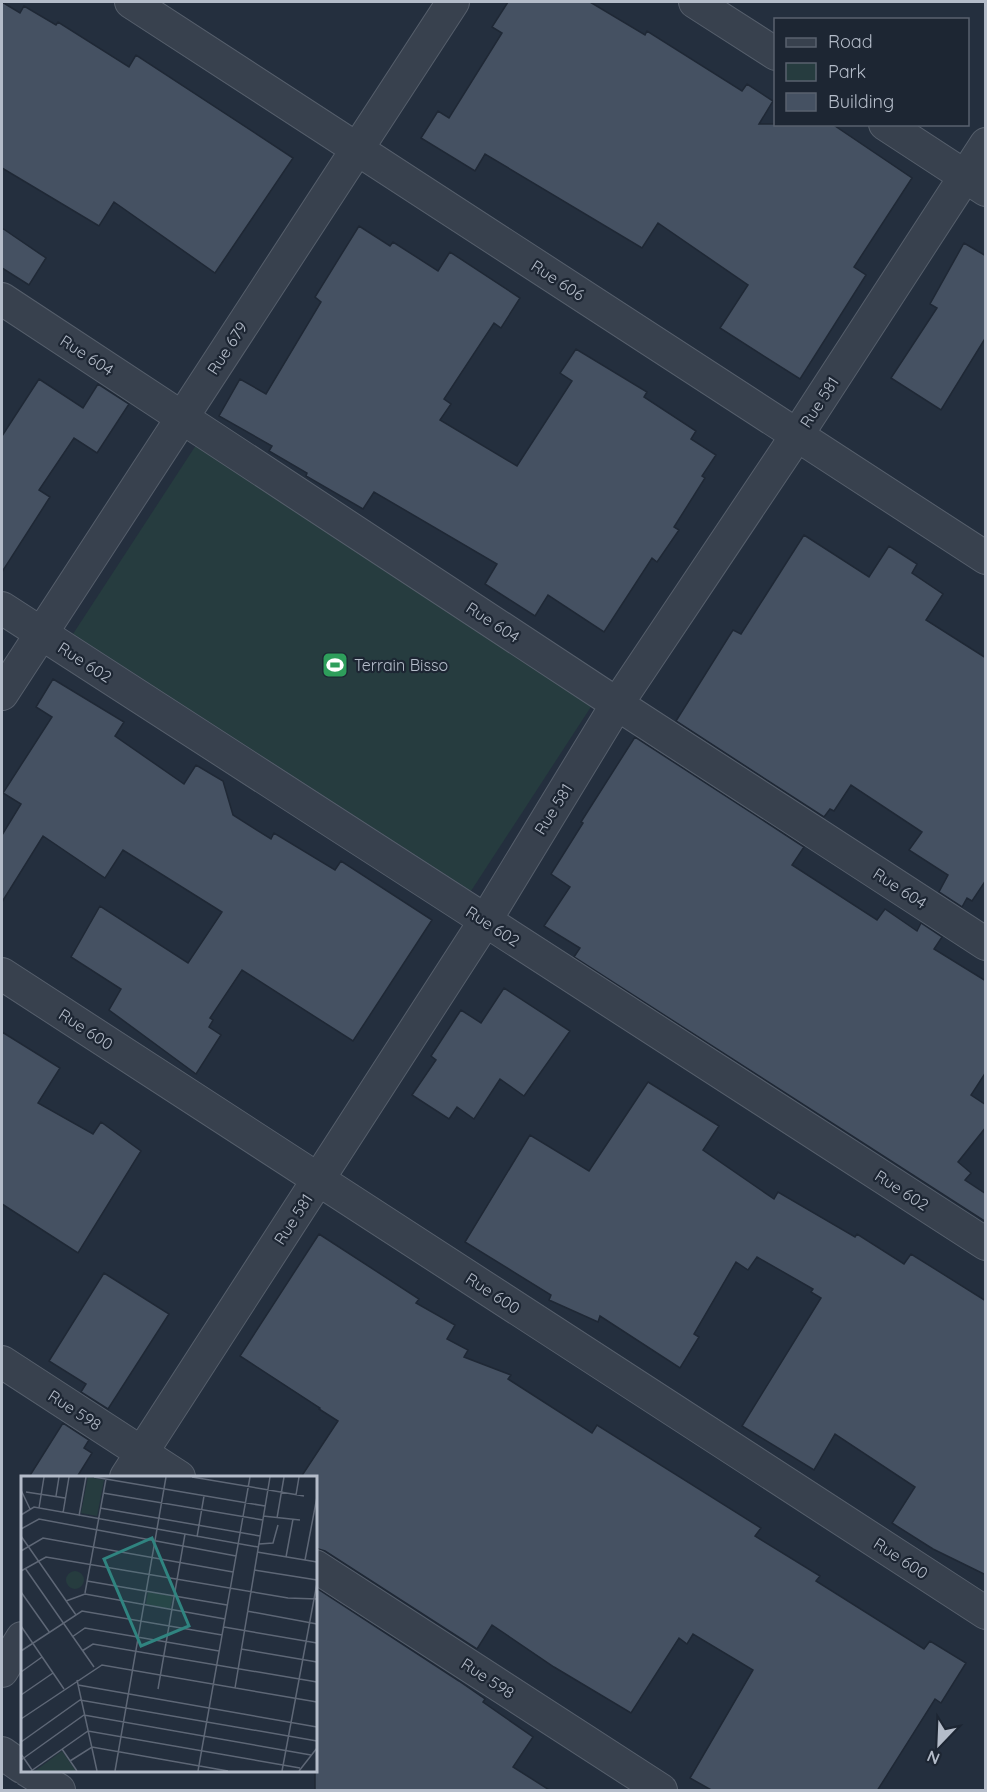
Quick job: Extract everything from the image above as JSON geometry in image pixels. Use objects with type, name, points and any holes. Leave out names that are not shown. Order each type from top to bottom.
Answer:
[{"type":"street","name":"Rue 606","points":[[131,2],[986,558]]},
{"type":"street","name":"Rue 679","points":[[2,694],[453,2]]},
{"type":"street","points":[[695,2],[774,53]]},
{"type":"street","points":[[888,126],[975,183]]},
{"type":"street","name":"Rue 581","points":[[134,1465],[484,921],[617,704],[797,435],[975,183],[986,144]]},
{"type":"street","name":"Rue 604","points":[[2,299],[986,944]]},
{"type":"street","name":"Rue 602","points":[[2,608],[986,1244]]},
{"type":"street","name":"Rue 600","points":[[2,974],[986,1612]]},
{"type":"street","name":"Rue 598","points":[[2,1362],[134,1465],[175,1476]]},
{"type":"street","name":"Rue 598","points":[[316,1567],[661,1791]]},
{"type":"street","points":[[2,1671],[21,1640]]},
{"type":"street","points":[[2,1753],[21,1766]]},
{"type":"street","points":[[29,1771],[59,1791]]},
{"type":"green space","name":"Terrain Bisso","points":[[200,439],[598,696],[471,891],[73,634]]},
{"type":"building","points":[[2,2],[20,13],[24,6],[56,25],[58,22],[129,67],[136,55],[293,158],[215,273],[114,202],[99,226],[2,168]]},
{"type":"building","points":[[508,2],[590,2],[645,35],[647,31],[742,91],[747,84],[773,101],[759,124],[835,126],[912,178],[854,267],[866,275],[800,379],[720,328],[748,285],[658,223],[642,248],[485,154],[475,171],[421,138],[438,111],[449,118],[502,33],[492,27]]},
{"type":"building","points":[[359,226],[390,246],[393,242],[438,271],[450,252],[520,298],[501,328],[494,323],[444,399],[451,404],[440,420],[517,466],[572,381],[560,373],[576,349],[647,392],[644,397],[696,431],[691,439],[716,455],[702,476],[705,478],[674,527],[679,530],[657,562],[652,558],[604,632],[548,595],[535,616],[485,584],[497,564],[374,492],[363,509],[306,476],[307,473],[269,451],[272,446],[219,416],[240,379],[266,394],[321,302],[315,297]]},
{"type":"building","points":[[2,228],[46,258],[29,285],[2,268]]},
{"type":"building","points":[[964,243],[986,256],[986,337],[941,410],[891,378],[937,308],[930,304]]},
{"type":"building","points":[[39,379],[83,408],[98,384],[129,404],[97,453],[74,438],[39,490],[50,497],[2,572],[2,436]]},
{"type":"building","points":[[804,535],[869,577],[889,546],[917,564],[912,573],[943,594],[926,620],[986,658],[986,880],[972,901],[967,898],[962,907],[939,892],[948,875],[909,850],[922,832],[851,785],[834,811],[830,809],[824,817],[676,721],[733,630],[741,634]]},
{"type":"building","points":[[53,679],[124,722],[115,736],[184,784],[196,765],[223,781],[233,815],[271,839],[274,833],[335,870],[341,861],[432,920],[353,1041],[242,970],[210,1018],[213,1020],[209,1027],[221,1035],[196,1074],[109,1010],[121,989],[71,957],[100,906],[188,963],[222,912],[123,850],[105,878],[43,836],[2,902],[2,835],[21,804],[3,793],[52,717],[36,707]]},
{"type":"building","points":[[635,737],[804,847],[792,865],[877,920],[885,909],[917,931],[921,923],[942,937],[934,949],[986,981],[986,1072],[971,1095],[986,1105],[986,1127],[958,1162],[971,1173],[965,1180],[986,1194],[986,1222],[574,957],[580,948],[544,926],[570,887],[551,874]]},
{"type":"building","points":[[504,988],[570,1031],[524,1096],[500,1079],[474,1119],[457,1107],[449,1119],[412,1095],[436,1060],[431,1056],[461,1010],[481,1023]]},
{"type":"building","points":[[2,1032],[60,1068],[38,1103],[93,1134],[101,1122],[141,1151],[78,1253],[2,1204]]},
{"type":"building","points":[[648,1082],[719,1126],[703,1150],[774,1199],[778,1192],[855,1237],[857,1234],[904,1264],[911,1254],[986,1301],[986,1575],[933,1549],[892,1523],[915,1487],[835,1434],[814,1470],[742,1426],[821,1298],[811,1292],[813,1289],[757,1257],[748,1270],[736,1262],[694,1334],[699,1337],[680,1368],[600,1316],[598,1322],[549,1300],[551,1295],[465,1242],[530,1135],[589,1171]]},
{"type":"building","points":[[319,1234],[419,1299],[416,1303],[455,1325],[447,1339],[468,1350],[464,1357],[511,1375],[508,1379],[592,1433],[597,1425],[761,1528],[755,1536],[820,1576],[816,1581],[924,1649],[930,1641],[966,1663],[941,1703],[935,1699],[877,1791],[713,1791],[690,1778],[753,1670],[693,1634],[687,1644],[679,1638],[631,1713],[554,1667],[492,1625],[477,1649],[325,1551],[316,1548],[316,1476],[302,1476],[338,1421],[240,1356]]},
{"type":"building","points":[[104,1273],[169,1314],[108,1409],[81,1392],[86,1384],[49,1361]]},
{"type":"building","points":[[63,1423],[89,1440],[84,1448],[92,1453],[78,1476],[30,1476]]},
{"type":"building","points":[[316,1588],[459,1681],[485,1699],[483,1702],[533,1737],[513,1767],[551,1791],[315,1791]]},
{"type":"place","name":"Terrain Bisso","points":[[335,665]]}]
